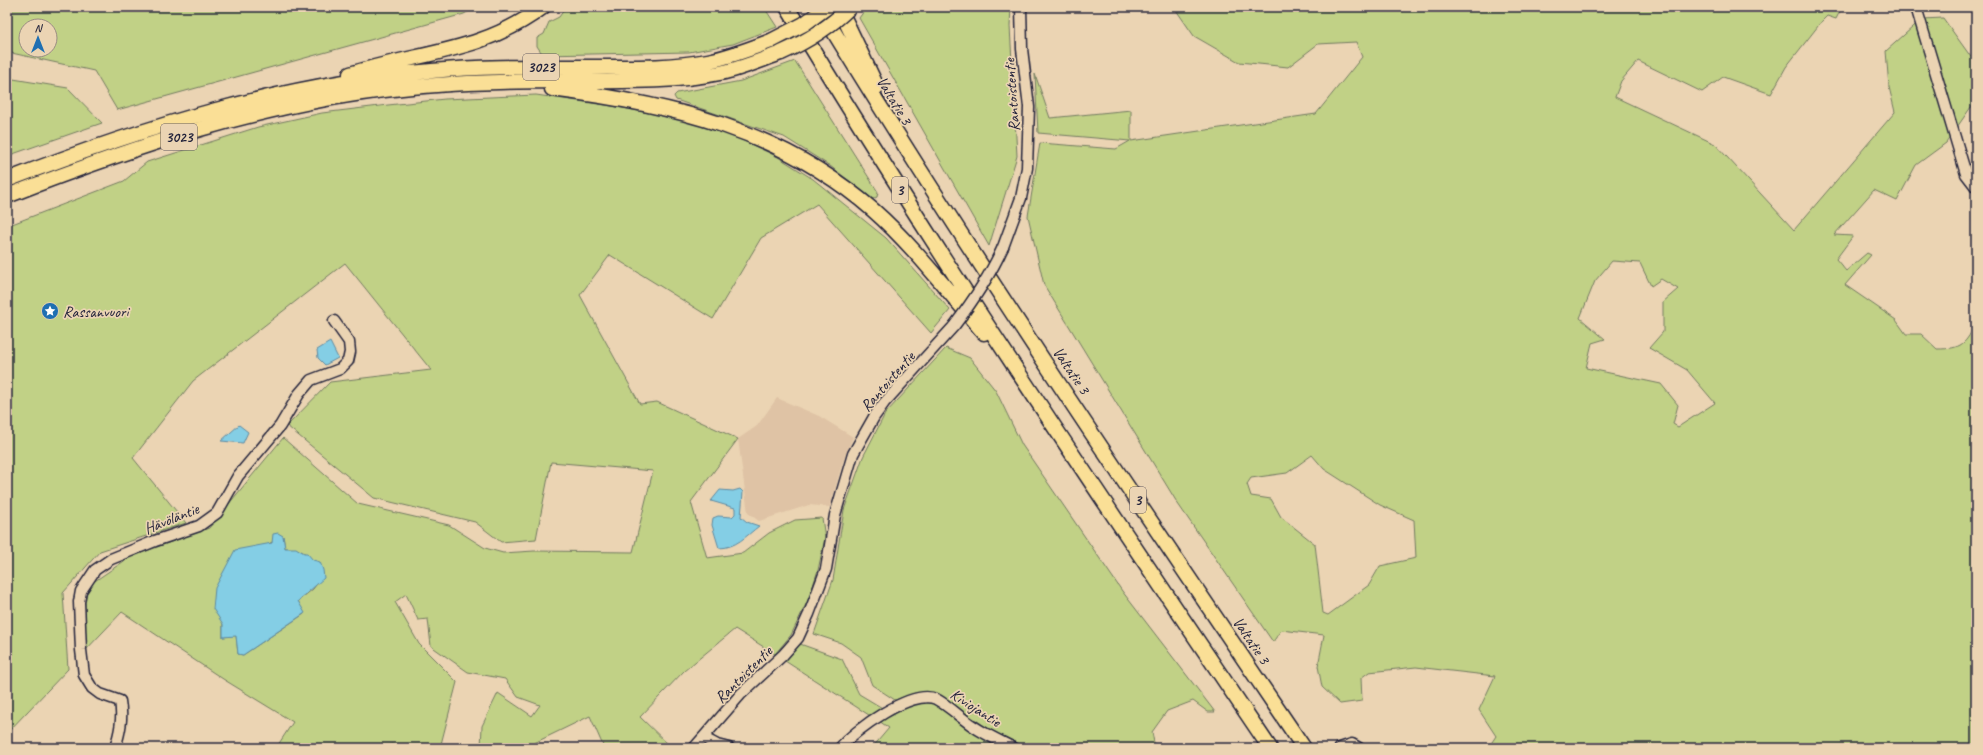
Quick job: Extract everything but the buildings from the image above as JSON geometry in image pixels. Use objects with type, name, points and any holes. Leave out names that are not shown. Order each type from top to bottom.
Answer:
[{"type":"highway","points":[[309,88],[367,69],[479,41],[509,29],[543,7]]},
{"type":"highway","name":"3","points":[[787,7],[857,123],[1018,371],[1270,748]]},
{"type":"highway","name":"Valtatie 3","points":[[819,7],[903,146],[1304,748]]},
{"type":"highway","name":"3023","points":[[7,180],[127,136],[218,110],[309,88],[433,70],[497,67],[688,64],[730,56],[771,41],[804,24],[827,7]]},
{"type":"highway","points":[[839,7],[903,146]]},
{"type":"highway","name":"3023","points":[[7,196],[130,152],[220,124],[285,108],[400,88],[496,82],[657,80],[721,73],[781,53],[813,36],[835,21],[850,7]]},
{"type":"highway","points":[[496,82],[604,96],[676,110],[718,122],[781,149],[842,185],[873,210],[904,241],[1018,371]]},
{"type":"street","name":"Rantoistentie","points":[[694,748],[741,694],[783,655],[798,638],[810,614],[826,569],[834,515],[853,454],[884,402],[954,326],[982,287],[1003,247],[1021,198],[1028,160],[1029,107],[1022,49],[1022,7]]},
{"type":"street","points":[[1916,7],[1966,174],[1976,187]]},
{"type":"street","name":"Hävöläntie","points":[[115,748],[121,729],[122,713],[120,701],[100,694],[92,688],[84,675],[81,663],[79,602],[81,591],[95,570],[111,559],[155,541],[199,526],[217,513],[238,476],[280,426],[299,394],[311,380],[340,370],[348,361],[350,352],[348,342],[334,321]]},
{"type":"street","name":"Kiviojantie","points":[[840,748],[848,738],[891,710],[913,700],[927,697],[936,699],[975,727],[1014,748]]},
{"type":"street","points":[[704,738],[717,745],[729,748]]},
{"type":"street","points":[[1340,748],[1352,744],[1359,748]]},
{"type":"shaded area","points":[[777,398],[819,416],[853,437],[842,464],[830,507],[809,505],[759,521],[748,513],[738,439],[757,426]]},
{"type":"green space","points":[[7,7],[476,7],[464,14],[117,110],[94,71],[34,58],[58,58],[58,18],[18,18],[18,54],[7,52]]},
{"type":"green space","points":[[566,7],[764,7],[777,27],[733,44],[689,52],[543,55],[537,46],[537,38],[544,34],[549,22],[559,17]]},
{"type":"green space","points":[[867,7],[1011,7],[1010,26],[1017,156],[989,246],[859,18]]},
{"type":"green space","points":[[1174,7],[1678,7],[1679,9],[1842,7],[1836,19],[1827,16],[1822,21],[1786,67],[1771,94],[1723,77],[1702,92],[1638,61],[1621,81],[1615,97],[1715,144],[1794,230],[1895,112],[1889,87],[1886,51],[1922,19],[1943,18],[1976,64],[1976,106],[1971,107],[1946,143],[1916,165],[1897,201],[1874,190],[1834,235],[1853,236],[1836,259],[1846,271],[1867,253],[1871,255],[1845,285],[1896,320],[1906,334],[1921,334],[1937,349],[1952,348],[1962,344],[1966,340],[1976,322],[1976,748],[1488,748],[1496,736],[1479,710],[1495,676],[1416,667],[1369,672],[1361,678],[1362,701],[1340,704],[1322,687],[1318,666],[1324,635],[1281,630],[1273,642],[1178,504],[1044,285],[1028,216],[1040,143],[1116,149],[1130,141],[1038,133],[1035,74],[1050,118],[1131,110],[1131,141],[1316,114],[1362,57],[1356,42],[1318,44],[1288,67],[1239,62],[1194,36]],"holes":[[[1612,261],[1640,263],[1651,286],[1661,279],[1678,289],[1663,302],[1663,332],[1649,348],[1687,370],[1715,403],[1678,427],[1673,424],[1678,405],[1661,384],[1586,368],[1592,343],[1605,339],[1580,318],[1595,281]],[[1312,455],[1324,469],[1380,505],[1414,520],[1416,558],[1380,566],[1369,585],[1328,615],[1323,613],[1315,544],[1281,517],[1271,499],[1251,496],[1247,484],[1251,478],[1287,473]]]},
{"type":"green space","points":[[795,61],[878,192],[877,197],[873,199],[830,166],[784,137],[676,100],[674,96],[677,93],[741,81]]},
{"type":"green space","points":[[7,78],[68,88],[102,123],[7,156]]},
{"type":"green space","points":[[536,95],[612,106],[692,121],[725,132],[778,157],[813,179],[886,238],[950,310],[931,333],[817,204],[761,238],[713,319],[610,255],[580,295],[640,404],[657,402],[738,439],[691,502],[707,558],[743,553],[769,533],[795,520],[822,518],[825,538],[818,570],[809,598],[791,635],[775,654],[735,629],[684,671],[640,717],[672,748],[604,748],[590,716],[524,748],[481,748],[482,726],[498,693],[532,716],[540,705],[518,697],[505,679],[468,672],[431,646],[428,619],[418,620],[406,594],[395,602],[419,644],[457,682],[440,748],[399,748],[391,744],[388,748],[276,748],[293,722],[223,679],[122,612],[82,654],[86,587],[130,557],[209,528],[283,438],[358,504],[449,525],[485,548],[503,553],[534,551],[633,552],[653,471],[551,462],[536,539],[501,542],[475,522],[374,498],[287,426],[330,382],[431,370],[345,263],[193,381],[133,458],[186,523],[100,551],[63,593],[68,669],[7,733],[7,226],[124,181],[147,162],[258,127],[322,113],[445,99]],"holes":[[[283,536],[285,548],[305,553],[315,567],[319,581],[313,589],[298,601],[304,614],[243,655],[238,654],[236,635],[223,637],[223,624],[265,546]]]},
{"type":"green space","points":[[946,348],[970,358],[996,391],[1022,445],[1122,591],[1215,712],[1208,712],[1193,701],[1167,711],[1152,732],[1155,748],[1028,748],[995,733],[936,693],[915,693],[895,700],[872,685],[861,657],[841,643],[814,634],[833,580],[844,510],[863,457],[885,414]]},
{"type":"green space","points":[[800,644],[842,659],[859,694],[884,709],[872,717],[785,661]]},
{"type":"green space","points":[[925,701],[938,705],[1006,748],[872,748],[889,728],[879,721],[902,709]]},
{"type":"water","points":[[330,342],[338,358],[325,365],[318,358],[317,350]]},
{"type":"water","points":[[239,425],[248,432],[243,443],[221,441]]},
{"type":"water","points":[[740,489],[743,492],[741,517],[747,522],[759,526],[736,544],[719,548],[712,525],[713,518],[718,516],[732,517],[735,514],[735,508],[711,501],[720,490],[733,491]]},
{"type":"water","points":[[278,533],[283,536],[285,548],[296,548],[304,553],[307,553],[313,560],[320,562],[324,578],[298,601],[305,613],[243,655],[238,654],[236,636],[223,637],[223,624],[213,609],[215,588],[235,550],[272,543],[273,534]]},
{"type":"place","name":"Rassanvuori","points":[[50,311]]}]
